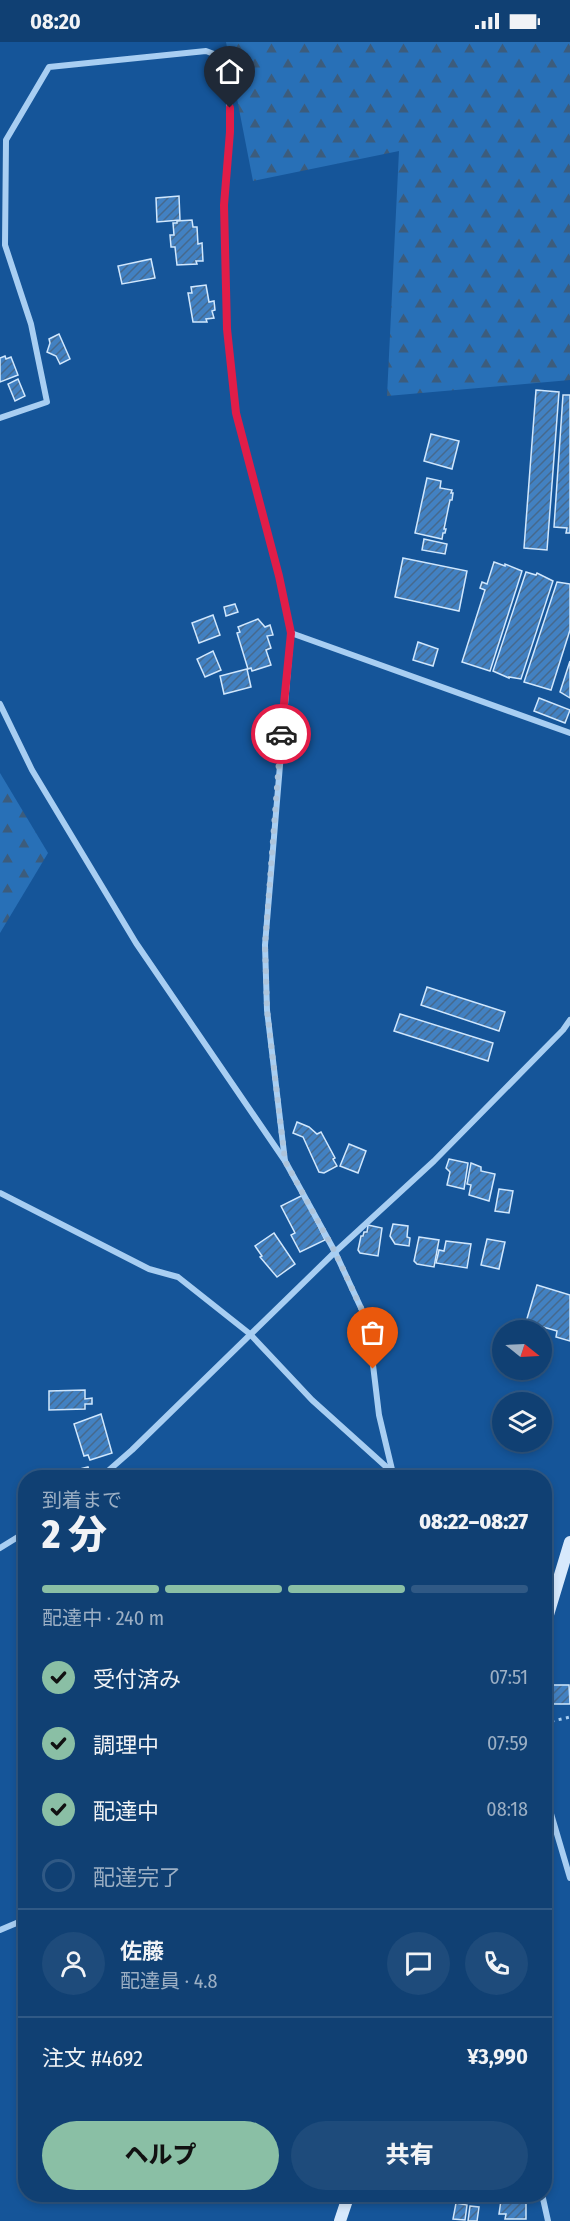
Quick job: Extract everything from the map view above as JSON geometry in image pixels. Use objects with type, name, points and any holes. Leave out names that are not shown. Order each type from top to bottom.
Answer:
[{"type":"street","points":[[0,418],[46,402],[31,324],[5,245],[6,140],[49,67],[206,51],[214,54],[229,85],[230,132],[224,205],[227,329],[236,413],[279,576],[291,633],[265,945],[267,1010],[285,1161]]},
{"type":"street","points":[[291,633],[570,733]]},
{"type":"street","points":[[0,705],[32,770],[136,943],[285,1161],[335,1252],[368,1323],[379,1415],[392,1470]]},
{"type":"street","points":[[109,1470],[335,1252],[434,1161],[563,1030],[570,1020]]},
{"type":"street","points":[[0,1193],[149,1269],[178,1277],[249,1334],[312,1400],[388,1470]]},
{"type":"street","points":[[0,1548],[18,1537]]},
{"type":"street","points":[[552,1602],[570,1542]]},
{"type":"street","points":[[552,1818],[570,1878]]},
{"type":"street","points":[[0,1930],[18,1922]]},
{"type":"street","points":[[340,2221],[346,2202]]},
{"type":"street","points":[[544,2202],[548,2221]]},
{"type":"path","points":[[552,1721],[570,1717]]},
{"type":"green space","points":[[226,42],[570,42],[570,380],[387,396],[399,151],[253,181]]},
{"type":"green space","points":[[0,773],[48,853],[0,933]]},
{"type":"building","points":[[179,196],[180,220],[157,222],[156,198]]},
{"type":"building","points":[[192,220],[193,227],[197,227],[198,244],[202,243],[203,261],[196,261],[197,264],[177,265],[175,247],[171,247],[170,235],[174,235],[173,223]]},
{"type":"building","points":[[151,259],[155,278],[122,284],[118,266]]},
{"type":"building","points":[[206,285],[209,302],[214,301],[215,310],[212,311],[214,318],[206,319],[207,322],[193,322],[188,293],[192,293],[191,287]]},
{"type":"building","points":[[59,334],[70,359],[60,364],[56,356],[47,352],[49,339]]},
{"type":"building","points":[[5,356],[6,359],[11,357],[18,375],[0,382],[0,358]]},
{"type":"building","points":[[18,379],[25,396],[15,401],[8,384]]},
{"type":"building","points":[[536,390],[559,392],[547,550],[524,548]]},
{"type":"building","points":[[563,395],[570,395],[570,533],[566,533],[567,528],[554,527]]},
{"type":"building","points":[[431,434],[459,441],[452,469],[424,461]]},
{"type":"building","points":[[427,478],[441,481],[440,488],[452,490],[451,493],[453,493],[442,539],[415,533]]},
{"type":"building","points":[[424,539],[447,544],[445,554],[422,550]]},
{"type":"building","points":[[403,558],[467,571],[459,611],[395,597]]},
{"type":"building","points":[[494,562],[522,571],[490,671],[462,662],[485,590],[480,588],[482,582],[487,584]]},
{"type":"building","points":[[526,572],[536,575],[537,573],[553,581],[521,679],[509,678],[493,671]]},
{"type":"building","points":[[557,582],[570,584],[570,630],[551,690],[524,682]]},
{"type":"building","points":[[235,604],[238,612],[226,616],[224,607]]},
{"type":"building","points":[[213,615],[220,635],[199,643],[192,623]]},
{"type":"building","points":[[258,619],[265,627],[270,625],[273,635],[267,636],[271,648],[266,650],[271,665],[252,671],[251,668],[248,669],[237,633],[240,632],[238,627]]},
{"type":"building","points":[[418,642],[438,649],[433,666],[413,660]]},
{"type":"building","points":[[213,651],[221,670],[205,677],[197,659]]},
{"type":"building","points":[[570,661],[570,698],[560,692]]},
{"type":"building","points":[[247,669],[251,687],[224,694],[220,676]]},
{"type":"building","points":[[539,698],[570,710],[565,723],[534,711]]},
{"type":"building","points":[[427,987],[505,1012],[499,1031],[421,1005]]},
{"type":"building","points":[[400,1014],[493,1043],[488,1061],[394,1031]]},
{"type":"building","points":[[297,1122],[309,1127],[317,1134],[321,1132],[337,1166],[324,1173],[319,1172],[303,1137],[293,1133]]},
{"type":"building","points":[[349,1144],[366,1151],[358,1173],[340,1166]]},
{"type":"building","points":[[449,1159],[468,1163],[464,1189],[447,1185],[450,1172],[446,1168]]},
{"type":"building","points":[[471,1163],[481,1167],[481,1171],[495,1174],[489,1201],[469,1195],[471,1185],[467,1184]]},
{"type":"building","points":[[499,1189],[513,1191],[509,1213],[495,1211]]},
{"type":"building","points":[[303,1195],[325,1240],[300,1252],[291,1235],[295,1233],[281,1206]]},
{"type":"building","points":[[393,1224],[408,1226],[409,1246],[395,1244],[390,1236]]},
{"type":"building","points":[[368,1225],[382,1228],[378,1256],[360,1253],[358,1250],[361,1236],[367,1232]]},
{"type":"building","points":[[274,1233],[295,1264],[277,1277],[260,1257],[262,1256],[255,1246]]},
{"type":"building","points":[[419,1237],[439,1240],[434,1267],[417,1264],[414,1261]]},
{"type":"building","points":[[487,1239],[505,1242],[499,1269],[481,1265]]},
{"type":"building","points":[[446,1241],[471,1244],[467,1268],[436,1263],[439,1250],[444,1251]]},
{"type":"building","points":[[537,1285],[570,1295],[570,1341],[556,1337],[557,1331],[552,1330],[552,1320],[527,1320]]},
{"type":"building","points":[[85,1390],[85,1399],[92,1398],[92,1404],[85,1404],[85,1409],[49,1410],[49,1391]]},
{"type":"building","points":[[101,1414],[112,1453],[90,1460],[88,1455],[84,1456],[74,1424]]},
{"type":"building","points":[[552,1685],[569,1685],[570,1704],[552,1704]]},
{"type":"building","points":[[501,2202],[526,2202],[526,2219],[505,2219],[506,2214],[499,2214]]},
{"type":"building","points":[[456,2203],[467,2205],[465,2220],[453,2219]]},
{"type":"building","points":[[470,2206],[479,2207],[477,2221],[468,2221]]},
{"type":"way so far","points":[[281,734],[265,945],[267,1010],[285,1161],[335,1252],[368,1323],[373,1369]]},
{"type":"route","points":[[230,108],[224,205],[227,329],[236,413],[279,576],[291,633],[281,734]]}]
